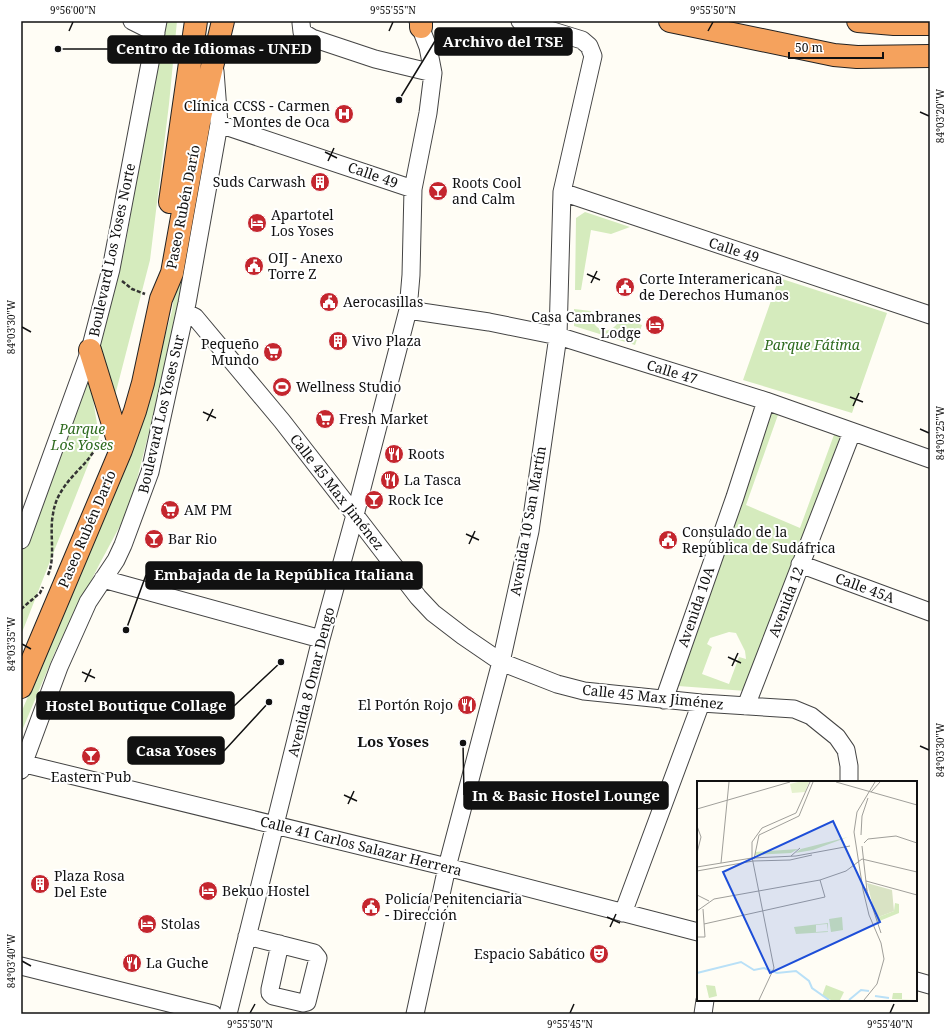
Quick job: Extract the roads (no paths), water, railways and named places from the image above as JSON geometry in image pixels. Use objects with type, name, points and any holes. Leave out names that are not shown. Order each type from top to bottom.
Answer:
[{"type":"highway","name":"Paseo Rubén Darío","points":[[161,299],[158,270],[174,175],[196,21]]},
{"type":"highway","name":"Paseo Rubén Darío","points":[[21,687],[121,450],[135,411],[143,383],[161,299],[172,273],[200,117],[224,21]]},
{"type":"highway","points":[[670,21],[834,54],[857,57],[930,56]]},
{"type":"highway","points":[[858,21],[894,24],[930,24]]},
{"type":"highway","points":[[90,350],[121,450]]},
{"type":"street","points":[[132,21],[157,27]]},
{"type":"street","name":"Avenida 10 San Martín","points":[[414,1014],[447,867],[500,662],[530,531],[558,336],[562,192],[593,56],[589,46],[582,40],[520,21]]},
{"type":"street","points":[[301,23],[302,32],[312,38],[375,59],[432,68]]},
{"type":"street","name":"Avenida 8 Omar Dengo","points":[[228,1014],[321,639],[356,515],[408,310],[411,275],[413,189],[428,112],[432,68],[420,23]]},
{"type":"street","name":"Boulevard Los Yoses Norte","points":[[21,540],[90,350],[111,269],[157,27]]},
{"type":"street","name":"Boulevard Los Yoses Sur","points":[[21,765],[59,667],[88,602],[116,560],[124,545],[150,472],[185,312],[219,124],[214,59]]},
{"type":"street","name":"Calle 49","points":[[219,124],[413,189]]},
{"type":"street","name":"Calle 49","points":[[562,192],[930,315]]},
{"type":"street","name":"Calle 47","points":[[408,310],[489,322],[558,336],[766,401],[930,459]]},
{"type":"street","name":"Calle 45 Max Jiménez","points":[[185,312],[195,317],[282,421],[418,597],[433,613],[500,662],[557,684],[584,691],[664,700],[794,709],[811,716],[837,737],[846,750],[849,766],[849,781]]},
{"type":"street","name":"Avenida 10A","points":[[664,700],[766,401]]},
{"type":"street","name":"Avenida 12","points":[[746,706],[852,432]]},
{"type":"street","name":"Calle 45A","points":[[800,564],[930,612]]},
{"type":"street","points":[[103,579],[321,639]]},
{"type":"street","points":[[623,912],[701,703]]},
{"type":"street","name":"Calle 41 Carlos Salazar Herrera","points":[[21,765],[447,867],[697,932]]},
{"type":"street","points":[[247,936],[280,944]]},
{"type":"street","points":[[21,966],[213,1014]]},
{"type":"street","points":[[917,980],[930,985]]},
{"type":"street","points":[[703,1014],[705,1001]]},
{"type":"place","name":"Centro de Idiomas - UNED","points":[[58,49]]},
{"type":"place","name":"Archivo del TSE","points":[[399,100]]},
{"type":"place","name":"Clínica CCSS - Carmen - Montes de Oca","points":[[344,114]]},
{"type":"place","name":"Suds Carwash","points":[[320,182]]},
{"type":"place","name":"Roots Cool and Calm","points":[[438,191]]},
{"type":"place","name":"Apartotel Los Yoses","points":[[257,223]]},
{"type":"place","name":"OIJ - Anexo Torre Z","points":[[254,266]]},
{"type":"place","name":"Corte Interamericana de Derechos Humanos","points":[[625,287]]},
{"type":"place","name":"Aerocasillas","points":[[329,302]]},
{"type":"place","name":"Casa Cambranes Lodge","points":[[655,325]]},
{"type":"place","name":"Vivo Plaza","points":[[338,341]]},
{"type":"place","name":"Pequeño Mundo","points":[[273,352]]},
{"type":"place","name":"Wellness Studio","points":[[282,387]]},
{"type":"place","name":"Fresh Market","points":[[325,419]]},
{"type":"place","name":"Roots","points":[[394,454]]},
{"type":"place","name":"La Tasca","points":[[390,480]]},
{"type":"place","name":"Rock Ice","points":[[374,500]]},
{"type":"place","name":"AM PM","points":[[170,510]]},
{"type":"place","name":"Bar Rio","points":[[154,539]]},
{"type":"place","name":"Consulado de la República de Sudáfrica","points":[[668,540]]},
{"type":"place","name":"Embajada de la República Italiana","points":[[126,630]]},
{"type":"place","name":"Hostel Boutique Collage","points":[[281,662]]},
{"type":"place","name":"Casa Yoses","points":[[269,702]]},
{"type":"place","name":"El Portón Rojo","points":[[467,705]]},
{"type":"place","name":"In & Basic Hostel Lounge","points":[[463,743]]},
{"type":"place","name":"Eastern Pub","points":[[91,756]]},
{"type":"place","name":"Plaza Rosa Del Este","points":[[40,884]]},
{"type":"place","name":"Bekuo Hostel","points":[[208,891]]},
{"type":"place","name":"Policía Penitenciaria - Dirección","points":[[371,907]]},
{"type":"place","name":"Stolas","points":[[147,924]]},
{"type":"place","name":"Espacio Sabático","points":[[599,954]]},
{"type":"place","name":"La Guche","points":[[132,963]]},
{"type":"district","name":"Los Yoses","points":[[393,742]]},
{"type":"park label","name":"Parque Fátima","points":[[812,345]]},
{"type":"park label","name":"Parque Los Yoses","points":[[82,438]]}]
